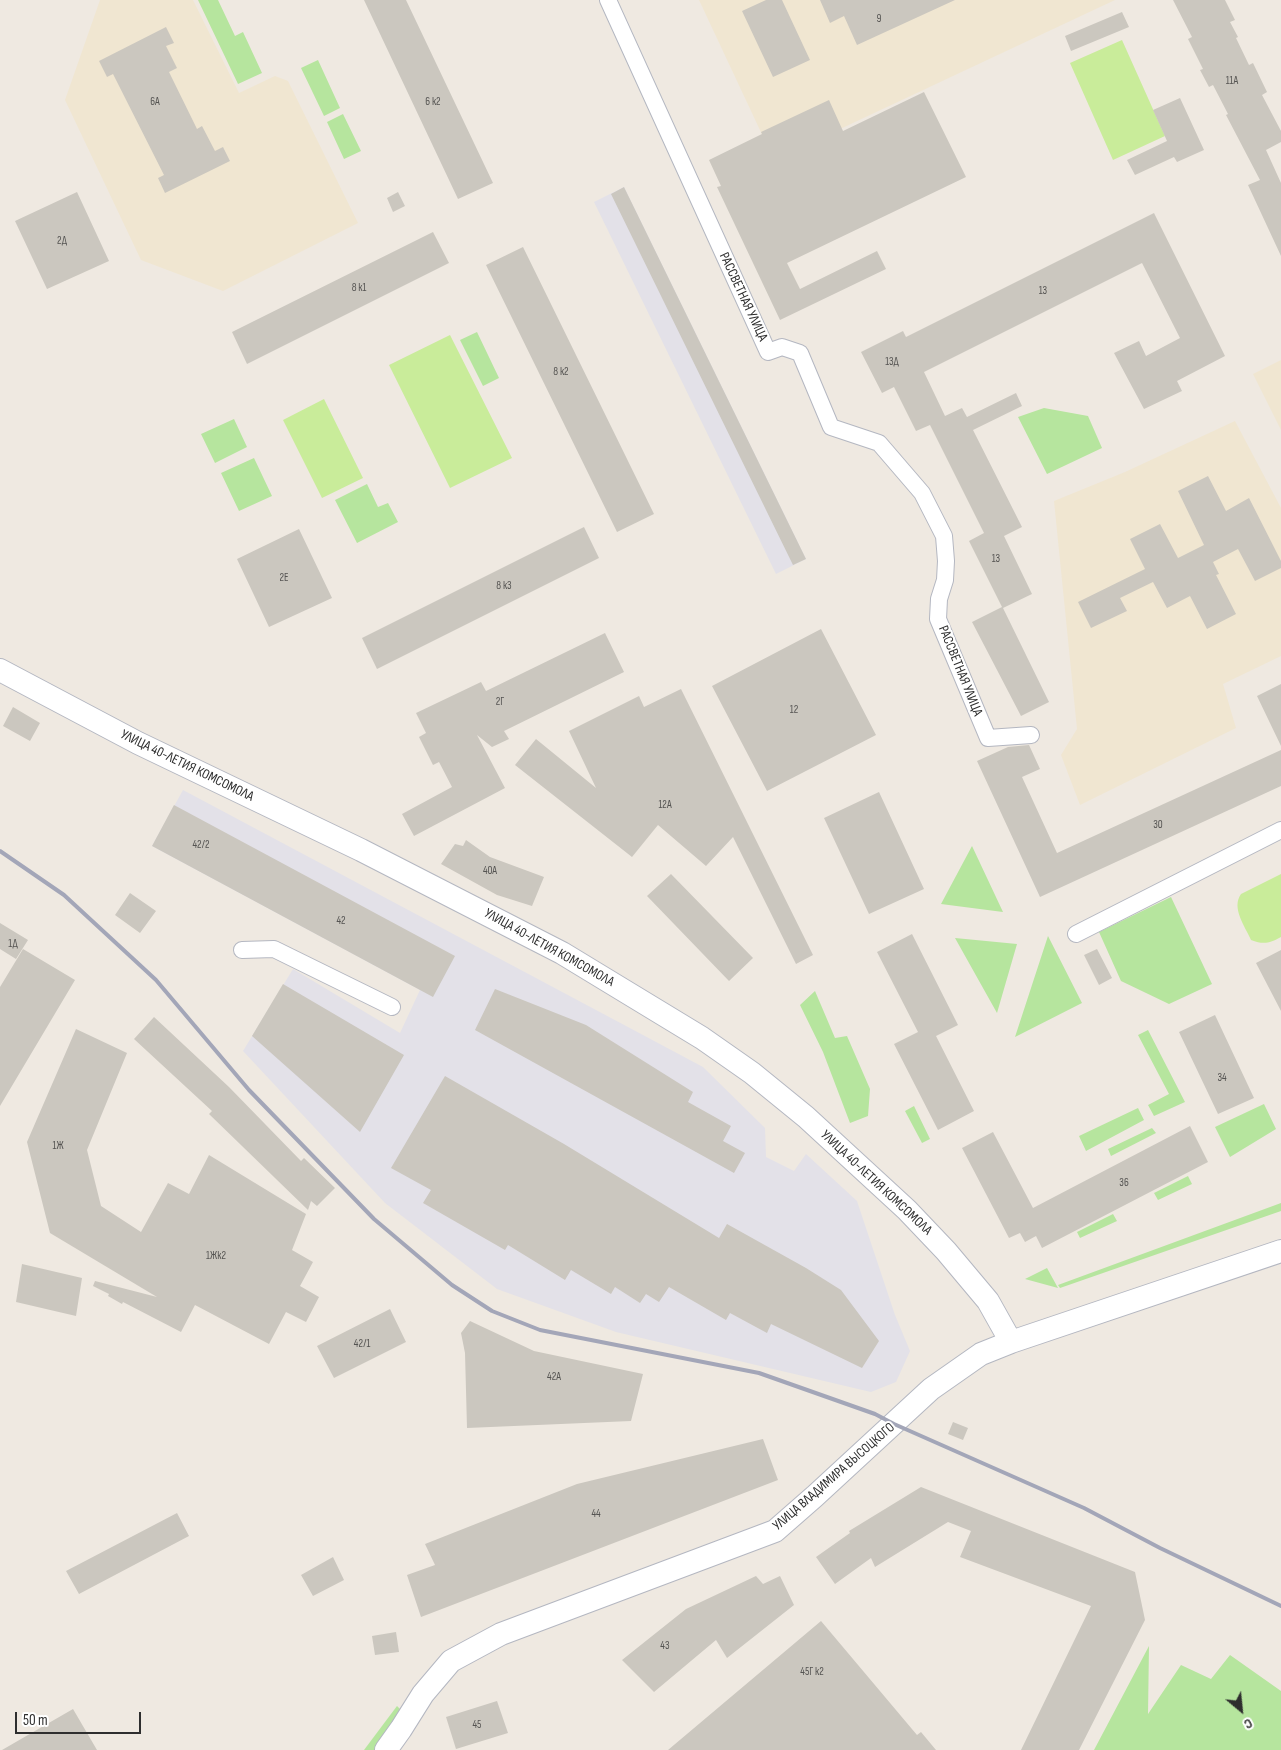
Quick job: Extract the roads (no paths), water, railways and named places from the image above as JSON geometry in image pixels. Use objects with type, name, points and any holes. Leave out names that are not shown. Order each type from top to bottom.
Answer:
[{"type":"main road","name":"УЛИЦА 40-ЛЕТИЯ КОМСОМОЛА","points":[[0,670],[154,751],[379,859],[562,953],[702,1038],[752,1073],[806,1117],[907,1210],[946,1251],[988,1301],[1011,1342]]},
{"type":"main road","name":"УЛИЦА ВЛАДИМИРА ВЫСОЦКОГО","points":[[386,1750],[422,1694],[451,1661],[501,1634],[775,1531],[931,1389],[981,1354],[1011,1342],[1281,1250]]},
{"type":"street","name":"РАССВЕТНАЯ УЛИЦА","points":[[608,0],[768,352],[782,347],[800,353],[831,427],[879,443],[922,493],[944,536],[945,580],[939,599],[938,619],[988,738],[1031,734]]},
{"type":"street","points":[[1076,934],[1281,830]]},
{"type":"street","points":[[242,950],[274,949],[392,1007]]},
{"type":"railway","points":[[0,851],[64,895],[156,980],[249,1090],[374,1219],[452,1285],[492,1311],[540,1330],[759,1373],[875,1414],[1084,1508],[1160,1548],[1281,1606]]}]
